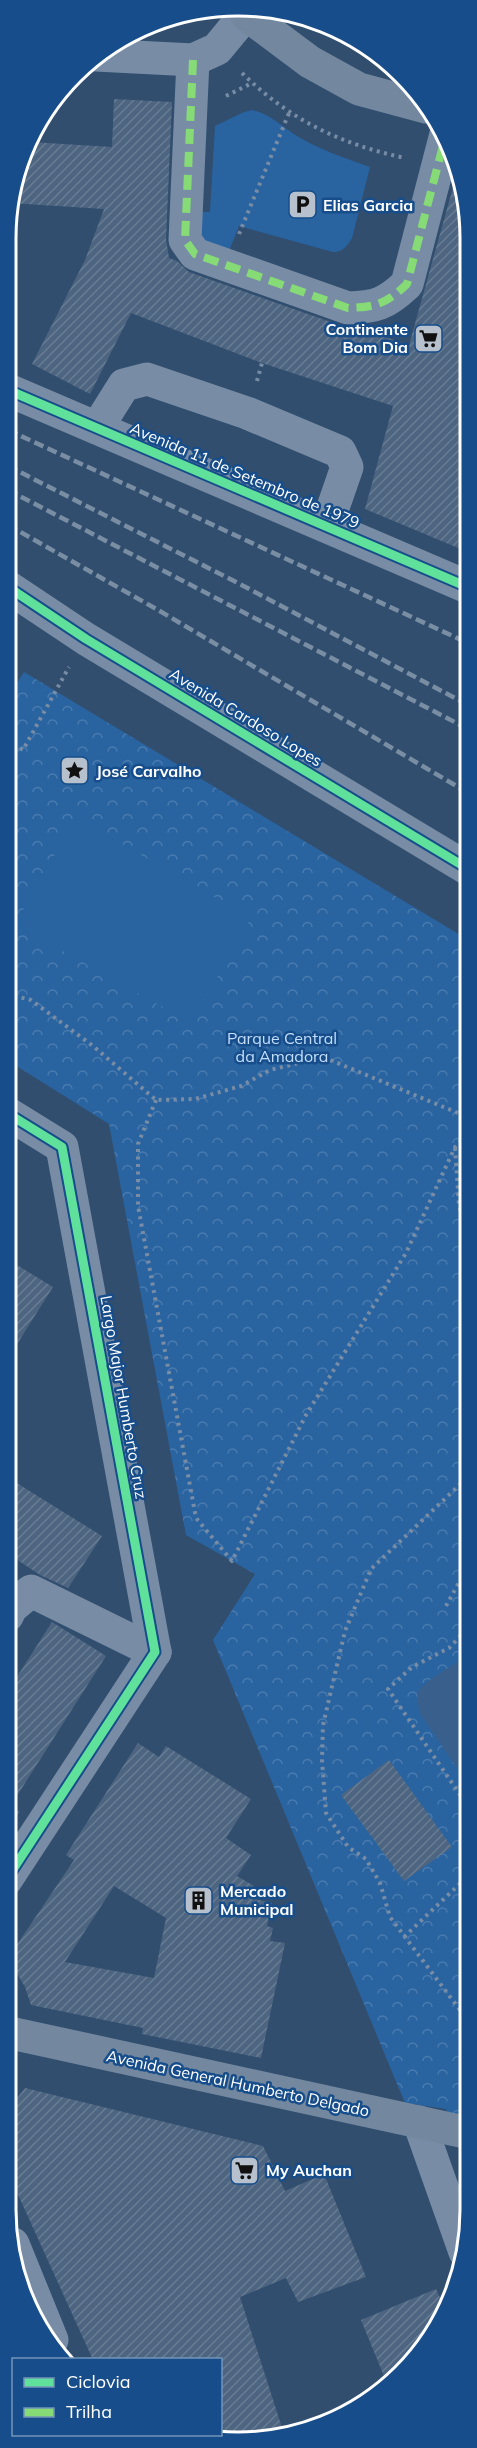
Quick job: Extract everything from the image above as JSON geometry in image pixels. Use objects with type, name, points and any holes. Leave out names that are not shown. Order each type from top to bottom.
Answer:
[{"type":"street","points":[[242,16],[205,54],[185,240],[195,254],[348,308],[372,307],[392,299],[407,284],[442,150]]},
{"type":"street","points":[[255,17],[310,62],[358,89],[416,104]]},
{"type":"street","points":[[114,55],[205,54]]},
{"type":"street","points":[[97,428],[124,385],[147,379],[248,413],[340,452],[347,467],[327,525]]},
{"type":"street","name":"Avenida 11 de Setembro de 1979","points":[[16,393],[460,584]]},
{"type":"street","name":"Avenida Cardoso Lopes","points":[[16,592],[86,639],[460,864]]},
{"type":"street","name":"Largo Major Humberto Cruz","points":[[16,1119],[62,1147],[155,1652]]},
{"type":"street","points":[[16,1603],[31,1591],[155,1652],[21,1833],[16,1849]]},
{"type":"street","name":"Avenida General Humberto Delgado","points":[[16,2034],[460,2131]]},
{"type":"street","points":[[419,2122],[459,2236]]},
{"type":"street","points":[[28,2281],[39,2308]]},
{"type":"path","points":[[205,54],[252,83],[289,113],[324,133],[358,147],[442,150]]},
{"type":"path","points":[[227,265],[289,113]]},
{"type":"path","points":[[16,746],[23,750],[86,639]]},
{"type":"path","points":[[16,996],[31,1000],[93,1046],[156,1100],[195,1099],[241,1086],[270,1070],[323,1057],[460,1114]]},
{"type":"path","points":[[156,1100],[138,1144],[138,1206],[196,1518],[232,1561],[306,1415],[406,1253],[455,1147],[460,1142]]},
{"type":"path","points":[[455,1147],[460,1209]]},
{"type":"path","points":[[460,1484],[371,1569],[345,1631],[323,1725],[322,1760],[326,1813],[348,1847],[366,1859],[380,1883],[390,1917],[460,2010]]},
{"type":"path","points":[[446,1606],[460,1581]]},
{"type":"path","points":[[460,1638],[449,1648],[412,1667],[388,1689],[460,1795]]},
{"type":"path","points":[[404,1936],[460,1883]]},
{"type":"green space","points":[[252,110],[270,117],[297,136],[315,145],[370,167],[352,238],[342,250],[333,252],[239,226],[227,256],[197,244],[198,212],[210,212],[215,126]]},
{"type":"green space","name":"Parque Central da Amadora","points":[[24,672],[460,935],[460,2144],[446,2109],[405,2103],[213,1640],[255,1574],[186,1535],[109,1124],[16,1066],[16,685]]},
{"type":"green space","points":[[76,818],[251,918],[191,1023],[16,925]]},
{"type":"shaded area","points":[[460,1660],[460,1773],[419,1712],[417,1693],[428,1681]]},
{"type":"building","points":[[114,99],[172,102],[166,239],[169,258],[177,261],[189,272],[342,326],[353,326],[409,345],[454,185],[460,224],[460,549],[365,509],[393,406],[262,363],[131,313],[90,394],[32,364],[85,260],[104,209],[19,204],[28,167],[38,142],[112,147]]},
{"type":"building","points":[[16,1264],[53,1287],[16,1346]]},
{"type":"building","points":[[16,1483],[102,1536],[68,1588],[40,1575],[16,1559]]},
{"type":"building","points":[[52,1622],[106,1656],[16,1797],[16,1678]]},
{"type":"building","name":"Mercado Municipal","points":[[138,1743],[159,1757],[166,1746],[251,1799],[226,1838],[251,1855],[237,1876],[254,1886],[251,1898],[272,1903],[267,1926],[273,1928],[270,1941],[285,1943],[261,2058],[142,2034],[143,2028],[31,2005],[25,1987],[16,1972],[16,1946],[74,1860],[66,1855]],"holes":[[[114,1886],[166,1918],[154,1978],[65,1962]]]},
{"type":"building","points":[[389,1760],[452,1847],[404,1881],[341,1795]]},
{"type":"building","points":[[25,2088],[263,2146],[285,2191],[324,2174],[366,2277],[298,2302],[286,2278],[240,2297],[282,2427],[238,2432],[222,2431],[222,2358],[92,2358],[16,2190],[16,2099]]},
{"type":"building","points":[[436,2289],[441,2300],[415,2345],[384,2377],[361,2320]]},
{"type":"railway","points":[[16,434],[460,639]]},
{"type":"railway","points":[[16,470],[236,582],[460,701]]},
{"type":"railway","points":[[16,494],[460,725]]},
{"type":"railway","points":[[16,530],[158,610],[460,788]]},
{"type":"marked path","points":[[193,60],[185,240],[195,254],[348,308],[380,303],[407,284],[442,149]]},
{"type":"cycle path","points":[[16,393],[460,584]]},
{"type":"cycle path","points":[[16,592],[86,639],[460,864]]},
{"type":"cycle path","points":[[16,1119],[62,1147],[155,1652],[16,1865]]},
{"type":"place","name":"Elias Garcia","points":[[302,205]]},
{"type":"place","name":"Continente Bom Dia","points":[[429,338]]},
{"type":"place","name":"José Carvalho","points":[[75,771]]},
{"type":"place","name":"Mercado Municipal","points":[[199,1900]]},
{"type":"place","name":"My Auchan","points":[[245,2170]]}]
